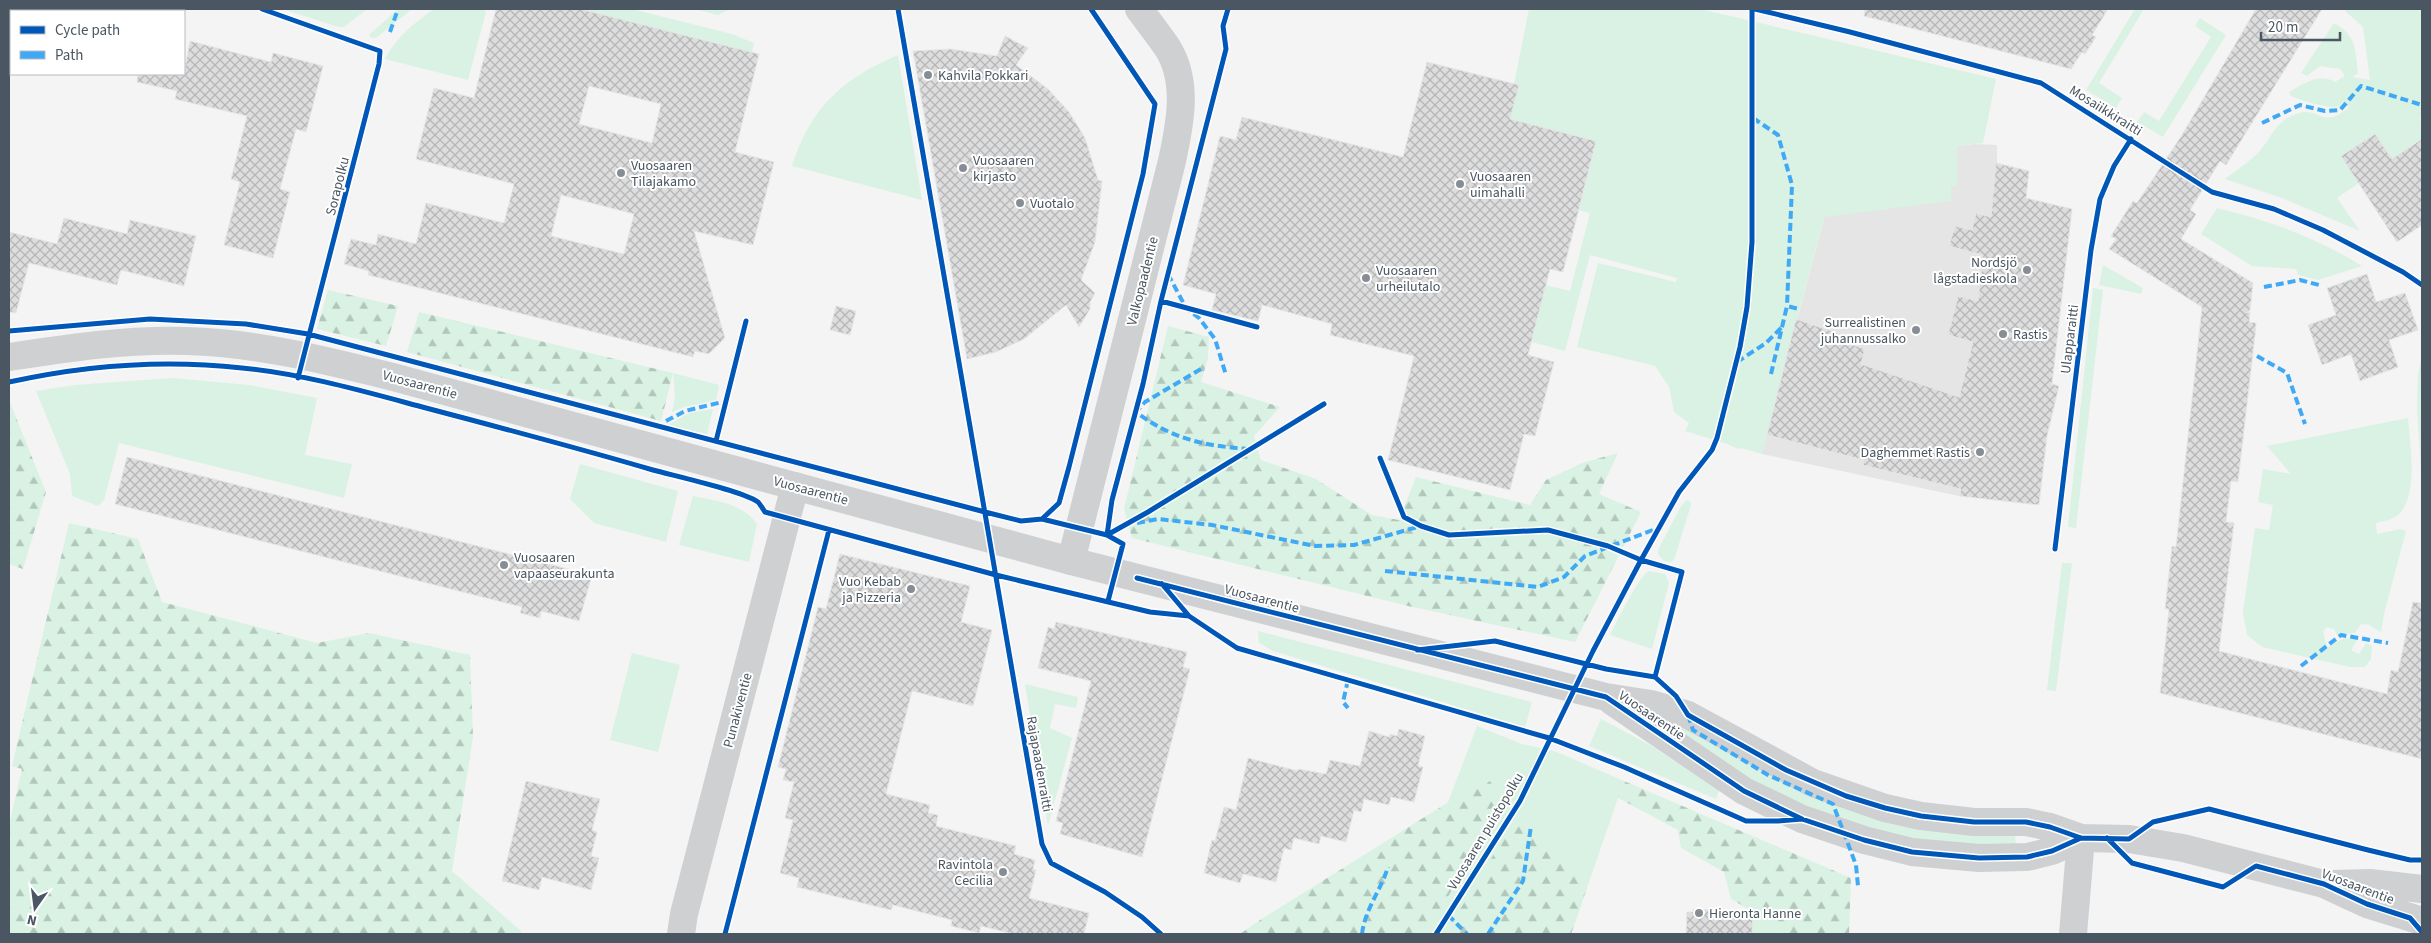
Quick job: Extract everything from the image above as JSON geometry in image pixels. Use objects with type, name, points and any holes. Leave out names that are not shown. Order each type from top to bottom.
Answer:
[{"type":"street","name":"Valkopaadentie","points":[[1071,561],[1179,126],[1182,100],[1176,70],[1168,48],[1139,9]]},
{"type":"street","name":"Vuosaarentie","points":[[9,357],[100,344],[187,341],[303,355],[393,377],[1071,561],[1606,697],[1651,704],[1688,715],[1813,783],[1885,808],[1921,816],[1974,822],[2026,822],[2050,827],[2081,838],[2156,843],[2324,884],[2366,904],[2422,921]]},
{"type":"street","name":"Punakiventie","points":[[681,934],[684,914],[795,486]]},
{"type":"street","name":"Vuosaarentie","points":[[1606,697],[1744,791],[1802,818],[1864,840],[1912,852],[1980,858],[2027,857],[2052,851],[2081,838]]},
{"type":"street","points":[[2073,934],[2081,838]]},
{"type":"street","name":"Vuosaarentie","points":[[2324,884],[2370,883],[2422,889]]},
{"type":"shaded area","points":[[1975,144],[1997,145],[1997,163],[2029,171],[2026,198],[2072,209],[2052,384],[2059,386],[2051,420],[1959,496],[1762,454],[1839,161]]},
{"type":"green space","points":[[283,9],[367,9],[344,27],[338,27]]},
{"type":"green space","points":[[398,9],[412,9],[376,38],[371,38],[369,35]]},
{"type":"green space","points":[[433,9],[484,9],[486,12],[468,80],[385,59],[400,37]]},
{"type":"green space","points":[[580,9],[632,9],[732,34],[754,43],[752,52]]},
{"type":"green space","points":[[694,9],[731,9],[718,15]]},
{"type":"green space","points":[[1529,9],[1701,9],[1996,79],[1983,143],[1957,146],[1957,186],[1951,186],[1951,201],[1824,217],[1762,454],[1741,448],[1738,449],[1685,431],[1689,423],[1674,412],[1669,387],[1655,366],[1577,347],[1598,263],[1676,282],[1677,278],[1590,255],[1565,351],[1532,342],[1546,285],[1570,291],[1590,213],[1578,210],[1596,141],[1510,119],[1514,84]]},
{"type":"green space","points":[[2135,9],[2144,9],[2099,83],[2122,98],[2116,108],[2086,90]]},
{"type":"green space","points":[[2346,9],[2422,9],[2422,116],[2420,116],[2422,148],[2417,142],[2392,159],[2375,134],[2341,156],[2359,183],[2337,198],[2360,231],[2282,198],[2225,179],[2256,155],[2278,125],[2290,116],[2306,112],[2333,117],[2349,107],[2342,103],[2341,106],[2336,107],[2316,104],[2291,96],[2289,92],[2312,80],[2323,78],[2335,82],[2345,76],[2340,69],[2320,66],[2307,76],[2301,73],[2334,23],[2347,33],[2354,44],[2358,73],[2352,77],[2370,80],[2363,27],[2345,11]]},
{"type":"green space","points":[[2200,18],[2226,35],[2163,137],[2137,122],[2144,112],[2159,121],[2211,37],[2195,26]]},
{"type":"green space","points":[[898,55],[922,200],[792,166],[808,127],[831,97],[861,74]]},
{"type":"green space","points":[[2217,208],[2255,218],[2292,231],[2328,247],[2362,266],[2318,280],[2298,275],[2296,269],[2252,266],[2201,234]]},
{"type":"green space","points":[[2103,265],[2143,288],[2141,294],[2099,285]]},
{"type":"green space","points":[[2093,288],[2103,290],[2076,528],[2068,527]]},
{"type":"green space","points":[[328,290],[398,306],[386,346],[317,329]]},
{"type":"green space","points":[[419,312],[673,373],[661,421],[407,352]]},
{"type":"green space","points":[[1168,326],[1209,337],[1208,358],[1201,382],[1280,407],[1254,436],[1261,460],[1316,479],[1372,515],[1399,520],[1416,477],[1530,505],[1546,480],[1582,463],[1618,453],[1599,494],[1641,512],[1575,642],[1408,606],[1132,538],[1124,509]]},
{"type":"green space","points":[[2422,354],[2422,485],[2417,408],[2418,374]]},
{"type":"green space","points":[[673,373],[719,385],[716,400],[684,407],[672,412],[675,397]]},
{"type":"green space","points":[[172,378],[249,385],[317,398],[305,455],[352,464],[344,498],[119,443],[104,500],[98,506],[72,496],[70,474],[36,391],[75,385]]},
{"type":"green space","points":[[9,400],[46,492],[23,569],[9,564]]},
{"type":"green space","points":[[713,409],[707,434],[668,425],[689,413]]},
{"type":"green space","points":[[2408,418],[2412,469],[2409,496],[2405,507],[2398,515],[2376,523],[2377,534],[2400,529],[2406,531],[2381,632],[2369,625],[2361,624],[2355,633],[2337,635],[2334,629],[2327,627],[2323,631],[2327,648],[2341,640],[2349,638],[2357,640],[2351,650],[2359,654],[2366,643],[2372,646],[2371,659],[2365,667],[2350,667],[2262,647],[2247,635],[2243,612],[2255,528],[2269,530],[2273,505],[2258,502],[2263,469],[2291,474],[2267,446]]},
{"type":"green space","points":[[580,464],[678,491],[666,542],[594,523],[570,499]]},
{"type":"green space","points":[[693,496],[736,507],[744,511],[757,524],[749,562],[679,545]]},
{"type":"green space","points":[[1687,500],[1690,501],[1691,505],[1674,560],[1671,562],[1664,561],[1658,554],[1659,548],[1681,506]]},
{"type":"green space","points":[[69,523],[138,539],[162,602],[317,643],[369,633],[470,655],[473,737],[452,871],[521,931],[520,934],[9,934],[9,825],[22,769],[12,766]]},
{"type":"green space","points":[[2062,563],[2072,563],[2056,691],[2047,690]]},
{"type":"green space","points":[[1649,571],[1665,574],[1669,583],[1652,649],[1610,635],[1634,590]]},
{"type":"green space","points":[[1258,631],[1532,702],[1525,727],[1273,651],[1259,643]]},
{"type":"green space","points":[[632,653],[680,665],[658,752],[610,740]]},
{"type":"green space","points":[[1025,684],[1078,697],[1076,708],[1055,704],[1050,728],[1072,738],[1048,826]]},
{"type":"green space","points":[[1601,719],[1650,745],[1719,790],[1716,799],[1589,746]]},
{"type":"green space","points":[[1675,719],[1766,771],[2015,834],[2016,847],[1923,844],[1863,830],[1752,785],[1671,726]]},
{"type":"green space","points":[[1477,726],[1522,744],[1557,752],[1624,781],[1571,934],[1398,934]]},
{"type":"green space","points":[[1490,781],[1504,805],[1425,934],[1240,934],[1447,803]]},
{"type":"green space","points":[[1624,781],[1851,878],[1849,934],[1781,934],[1777,915],[1753,912],[1731,899],[1724,872],[1681,848],[1678,830],[1618,798]]},
{"type":"green space","points":[[1513,823],[1526,829],[1588,885],[1571,934],[1445,934]]},
{"type":"green space","points":[[1753,912],[1777,915],[1781,934],[1752,934]]},
{"type":"building","name":"Vuosaaren Tilajakamo","points":[[496,9],[580,9],[759,54],[735,152],[774,162],[753,245],[694,231],[725,338],[709,354],[695,351],[693,357],[368,275],[369,271],[344,264],[351,239],[376,245],[378,234],[416,244],[426,203],[504,223],[514,184],[416,159],[434,88],[474,98]],"holes":[[[589,86],[661,104],[652,143],[579,124]],[[561,195],[634,214],[624,254],[551,236]]]},
{"type":"building","points":[[1865,9],[2108,9],[2092,35],[2096,37],[2085,54],[2082,52],[2071,69],[1864,16]]},
{"type":"building","points":[[2256,9],[2322,9],[2226,165],[2220,161],[2190,210],[2196,214],[2181,239],[2253,283],[2250,310],[2246,313],[2250,312],[2249,322],[2256,323],[2255,335],[2238,482],[2231,481],[2226,522],[2234,523],[2219,651],[2387,694],[2391,670],[2398,672],[2413,602],[2422,603],[2422,759],[2160,693],[2169,609],[2165,609],[2172,546],[2176,547],[2202,307],[2109,249],[2116,239],[2111,236],[2133,201],[2137,203],[2182,135]]},
{"type":"building","name":"Vuotalo","points":[[1005,36],[1028,48],[1016,65],[1048,89],[1069,112],[1085,138],[1098,180],[1102,181],[1095,242],[1081,280],[1095,293],[1090,302],[1090,309],[1079,327],[1066,305],[1024,339],[996,352],[967,359],[913,51],[951,49],[997,56]]},
{"type":"building","points":[[190,41],[271,62],[273,53],[323,66],[306,132],[296,129],[280,189],[290,192],[273,258],[224,245],[240,182],[231,179],[247,116],[175,99],[177,91],[137,82],[138,75],[185,75]]},
{"type":"building","name":"Vuosaaren urheilutalo","points":[[1427,62],[1519,85],[1510,119],[1596,141],[1563,272],[1550,269],[1528,355],[1554,362],[1535,436],[1524,434],[1510,490],[1388,460],[1414,356],[1330,335],[1332,324],[1262,305],[1258,321],[1212,310],[1216,294],[1183,285],[1220,136],[1236,140],[1242,117],[1403,157]]},
{"type":"building","points":[[2375,134],[2392,159],[2422,139],[2422,225],[2397,242],[2341,156]]},
{"type":"building","name":"Rastis","points":[[1996,163],[2029,171],[2026,198],[2072,209],[2052,384],[2059,386],[2047,436],[2039,505],[1959,496],[1961,489],[1863,465],[1864,460],[1767,435],[1796,319],[1837,333],[1836,339],[1865,349],[1861,364],[1959,397],[1973,342],[1948,335],[1958,296],[1978,301],[1983,255],[1949,246],[1955,226],[1972,230],[1976,213],[1991,217]]},
{"type":"building","points":[[64,218],[127,234],[130,220],[196,236],[184,286],[121,270],[117,285],[29,263],[16,313],[9,312],[9,232],[57,244]]},
{"type":"building","points":[[2367,274],[2376,302],[2405,293],[2418,330],[2389,340],[2398,367],[2360,381],[2351,354],[2322,365],[2308,325],[2336,315],[2327,288]]},
{"type":"building","points":[[836,306],[856,311],[850,335],[830,330]]},
{"type":"building","points":[[127,457],[592,575],[579,621],[541,611],[540,618],[520,613],[522,607],[115,504]]},
{"type":"building","points":[[840,554],[970,586],[961,622],[992,630],[973,706],[912,691],[886,794],[930,805],[928,813],[938,815],[936,826],[1016,846],[1014,854],[1035,860],[1033,869],[1036,870],[1029,898],[1089,913],[1084,934],[1013,934],[981,926],[979,933],[951,926],[952,920],[893,905],[891,910],[797,887],[799,878],[780,873],[793,820],[785,818],[794,782],[783,780],[786,769],[778,767],[818,607],[826,609]]},
{"type":"building","points":[[1056,622],[1187,652],[1183,667],[1190,669],[1142,857],[1060,834],[1063,823],[1056,821],[1091,681],[1038,668],[1048,627],[1054,629]]},
{"type":"building","points":[[1399,729],[1425,736],[1418,766],[1423,767],[1414,802],[1391,797],[1389,805],[1364,799],[1361,812],[1354,810],[1346,842],[1321,836],[1319,844],[1294,838],[1291,850],[1284,848],[1276,882],[1243,874],[1240,883],[1204,873],[1212,840],[1215,841],[1224,807],[1236,810],[1248,758],[1298,771],[1298,769],[1326,774],[1330,760],[1360,766],[1369,731],[1389,737],[1390,734],[1397,736]]},
{"type":"building","points":[[526,781],[600,799],[592,830],[597,832],[591,856],[599,858],[591,890],[542,877],[539,890],[502,881]]},
{"type":"building","points":[[1693,909],[1753,912],[1752,934],[1686,934],[1687,912],[1693,912]]},
{"type":"marked path","points":[[390,32],[398,9]]},
{"type":"marked path","points":[[2262,123],[2300,105],[2325,111],[2340,110],[2361,86],[2422,105]]},
{"type":"marked path","points":[[1753,118],[1778,135],[1792,185],[1787,306]]},
{"type":"marked path","points":[[1168,274],[1186,308],[1199,318],[1215,339],[1226,375]]},
{"type":"marked path","points":[[2264,287],[2300,280],[2319,285]]},
{"type":"marked path","points":[[1771,374],[1787,306],[1799,309]]},
{"type":"marked path","points":[[1737,362],[1766,343],[1782,327]]},
{"type":"marked path","points":[[2257,356],[2287,373],[2305,424]]},
{"type":"marked path","points":[[1201,369],[1145,402],[1136,412],[1176,435],[1217,446],[1249,449]]},
{"type":"marked path","points":[[666,421],[685,411],[726,401]]},
{"type":"marked path","points":[[1137,523],[1158,519],[1212,525],[1315,546],[1354,545],[1421,526]]},
{"type":"marked path","points":[[1385,571],[1538,587],[1564,577],[1585,556],[1658,528]]},
{"type":"marked path","points":[[2301,666],[2341,635],[2388,643]]},
{"type":"marked path","points":[[1348,680],[1343,702],[1348,708]]},
{"type":"marked path","points":[[1688,715],[1693,730],[1768,775],[1833,804],[1856,865],[1858,886]]},
{"type":"marked path","points":[[1488,934],[1523,881],[1531,826]]},
{"type":"marked path","points":[[1362,934],[1366,916],[1388,867]]},
{"type":"marked path","points":[[1448,915],[1467,934]]},
{"type":"cycle path","name":"Sorapolku","points":[[262,9],[380,51],[379,64],[298,378]]},
{"type":"cycle path","name":"Rajapaadenraitti","points":[[898,9],[1042,844],[1051,863],[1105,892],[1142,917],[1161,934]]},
{"type":"cycle path","points":[[1042,519],[1059,503],[1069,467],[1143,174],[1155,104],[1091,9]]},
{"type":"cycle path","points":[[1107,535],[1112,500],[1143,384],[1161,301],[1226,49],[1223,26],[1228,9]]},
{"type":"cycle path","name":"Vuosaaren puistopolku","points":[[1436,934],[1520,801],[1593,651],[1641,560],[1679,492],[1712,450],[1717,438],[1740,347],[1747,307],[1752,242],[1752,9]]},
{"type":"cycle path","name":"Mosaiikkiraitti","points":[[1755,9],[1850,32],[2041,83],[2212,192],[2274,209],[2323,230],[2403,272],[2422,285]]},
{"type":"cycle path","name":"Mosaiikkiraitti","points":[[2055,549],[2091,250],[2100,199],[2114,166],[2131,139]]},
{"type":"cycle path","points":[[1161,301],[1257,327]]},
{"type":"cycle path","points":[[9,331],[150,319],[246,324],[308,334],[985,512],[1021,521],[1042,519],[1107,535],[1123,544],[1108,601]]},
{"type":"cycle path","points":[[716,441],[746,321]]},
{"type":"cycle path","points":[[9,382],[67,371],[154,364],[212,365],[312,379],[540,438],[738,493],[758,502],[765,512],[996,575],[1150,612],[1189,616]]},
{"type":"cycle path","points":[[1107,535],[1324,404]]},
{"type":"cycle path","points":[[1380,458],[1404,517],[1421,526],[1449,535],[1548,530],[1608,546],[1641,560],[1682,572],[1655,677]]},
{"type":"cycle path","points":[[725,934],[829,530]]},
{"type":"cycle path","points":[[1137,578],[1606,697],[1744,791],[1802,819],[1864,840],[1912,852],[1979,858],[2027,857],[2052,851],[2081,838]]},
{"type":"cycle path","points":[[1162,584],[1189,616],[1237,648],[1549,738],[1624,767],[1746,821],[1802,819]]},
{"type":"cycle path","points":[[1417,650],[1495,641],[1606,669],[1655,677],[1676,696],[1688,715],[1786,770],[1846,796],[1885,808],[1921,816],[1974,822],[2026,822],[2050,827],[2081,838],[2129,839],[2153,822],[2209,809],[2368,850],[2410,860],[2422,860]]},
{"type":"cycle path","points":[[2107,838],[2132,863],[2223,887],[2256,866],[2324,884],[2367,904],[2410,918],[2422,932]]},
{"type":"place","name":"Kahvila Pokkari","points":[[928,75]]},
{"type":"place","name":"Vuosaaren kirjasto","points":[[963,168]]},
{"type":"place","name":"Vuosaaren Tilajakamo","points":[[621,173]]},
{"type":"place","name":"Vuosaaren uimahalli","points":[[1460,184]]},
{"type":"place","name":"Vuotalo","points":[[1020,203]]},
{"type":"place","name":"Nordsjö lågstadieskola","points":[[2027,270]]},
{"type":"place","name":"Vuosaaren urheilutalo","points":[[1366,278]]},
{"type":"place","name":"Surrealistinen juhannussalko","points":[[1916,330]]},
{"type":"place","name":"Rastis","points":[[2003,334]]},
{"type":"place","name":"Daghemmet Rastis","points":[[1980,452]]},
{"type":"place","name":"Vuosaaren vapaaseurakunta","points":[[504,565]]},
{"type":"place","name":"Vuo Kebab ja Pizzeria","points":[[911,589]]},
{"type":"place","name":"Ravintola Cecilia","points":[[1003,872]]},
{"type":"place","name":"Hieronta Hanne","points":[[1699,913]]}]
